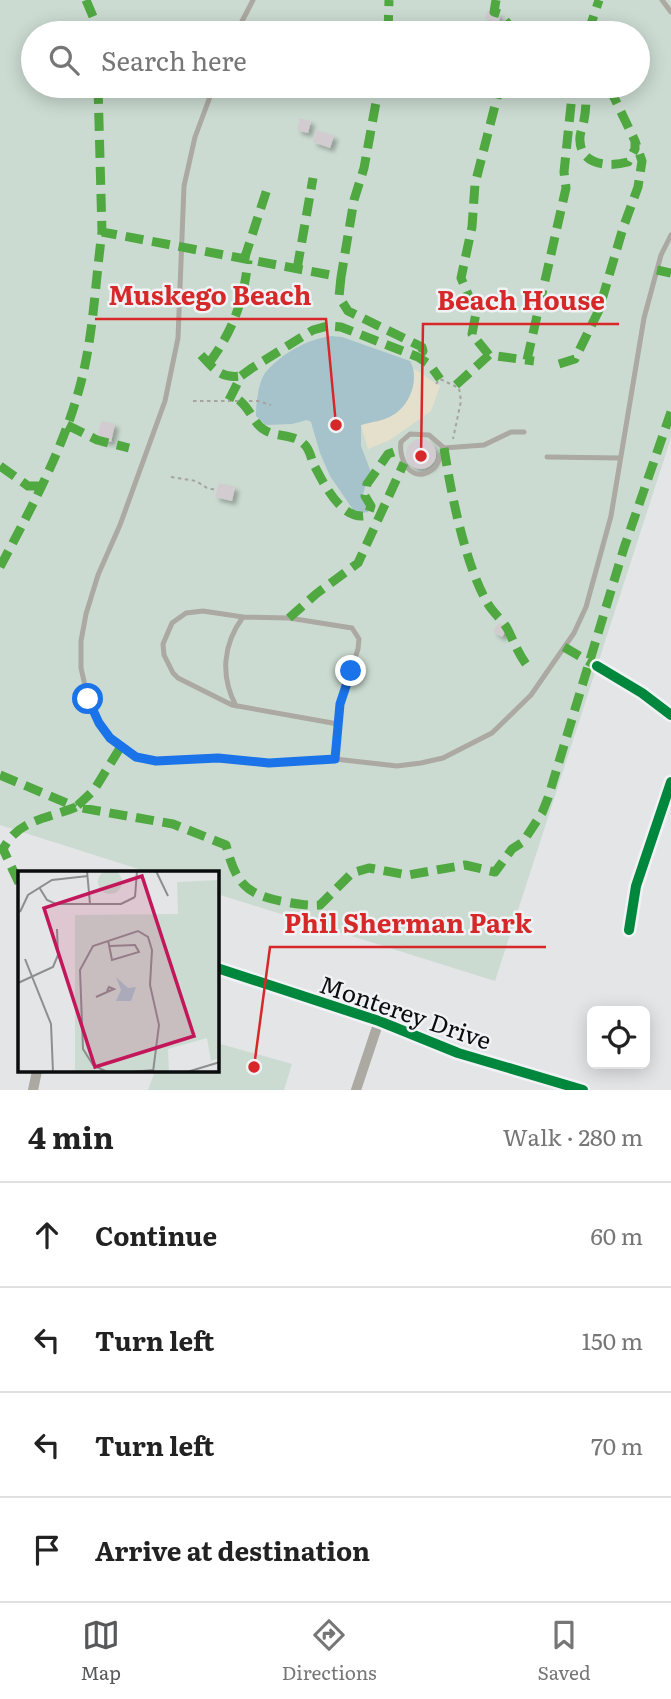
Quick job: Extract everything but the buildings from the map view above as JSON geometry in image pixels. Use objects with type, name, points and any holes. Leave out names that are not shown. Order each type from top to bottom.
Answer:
[{"type":"street","points":[[629,930],[636,886],[671,782]]},
{"type":"street","name":"Monterey Drive","points":[[219,969],[379,1021],[458,1053],[583,1090]]},
{"type":"street","points":[[356,1090],[379,1021]]},
{"type":"street","points":[[33,1090],[37,1072]]},
{"type":"lane","points":[[242,21],[253,0]]},
{"type":"lane","points":[[662,0],[671,12]]},
{"type":"lane","points":[[210,98],[195,137],[184,186],[178,338],[165,401],[120,525],[98,575],[81,641],[81,668],[88,699],[99,723],[115,743],[136,757],[156,761],[218,758],[269,763],[335,759],[397,766],[443,758],[492,733],[531,695],[574,633],[586,607],[611,516],[644,318],[661,255],[671,235]]},
{"type":"lane","points":[[444,448],[434,468],[426,472],[410,472],[400,449],[401,442],[410,434],[429,435],[444,448],[484,445],[511,432],[524,432]]},
{"type":"lane","points":[[547,457],[620,458]]},
{"type":"lane","points":[[335,759],[340,704],[358,649],[359,639],[352,628],[289,618],[243,617],[202,611],[186,613],[172,623],[163,644],[164,654],[178,678],[206,694],[236,706],[338,724]]},
{"type":"lane","points":[[236,706],[225,678],[226,658],[232,632],[243,617]]},
{"type":"path","points":[[436,384],[440,379],[460,388],[461,401],[452,447]]},
{"type":"path","points":[[193,401],[258,401],[271,405]]},
{"type":"path","points":[[171,477],[196,481],[217,491]]},
{"type":"shaded area","points":[[0,0],[671,0],[671,438],[495,981],[219,895],[219,871],[145,871],[0,825]]},
{"type":"shaded area","points":[[219,1044],[292,1064],[284,1090],[148,1090],[155,1072],[219,1072]]},
{"type":"sand","points":[[414,369],[440,386],[431,411],[390,440],[368,449],[361,425],[383,418],[400,408],[410,393]]},
{"type":"water","points":[[331,336],[342,337],[410,361],[413,368],[412,391],[399,411],[382,420],[361,425],[361,446],[372,475],[363,494],[369,504],[368,512],[356,514],[330,476],[311,422],[307,420],[292,424],[266,425],[256,416],[261,382],[271,366],[304,344]]},
{"type":"marked path","points":[[86,0],[95,21]]},
{"type":"marked path","points":[[388,21],[389,0]]},
{"type":"marked path","points":[[496,0],[494,12],[506,21]]},
{"type":"marked path","points":[[592,21],[599,0]]},
{"type":"marked path","points":[[98,98],[102,232]]},
{"type":"marked path","points":[[0,567],[50,469],[78,392],[91,332],[102,232],[341,277],[354,200],[364,168],[377,98]]},
{"type":"marked path","points":[[489,355],[472,334],[476,313],[461,278],[472,227],[475,184],[497,98]]},
{"type":"marked path","points":[[527,360],[566,188],[564,172],[572,98]]},
{"type":"marked path","points":[[586,98],[580,138],[582,149],[585,156],[591,160],[605,164],[628,162],[635,149],[635,141],[614,98]]},
{"type":"marked path","points":[[559,364],[575,359],[599,310],[638,187],[642,161],[635,141]]},
{"type":"marked path","points":[[297,269],[313,178]]},
{"type":"marked path","points":[[244,260],[269,183]]},
{"type":"marked path","points":[[209,363],[225,339],[236,314],[244,288],[248,260]]},
{"type":"marked path","points":[[657,270],[671,273]]},
{"type":"marked path","points":[[341,277],[339,297],[348,311],[422,347],[423,351],[418,357]]},
{"type":"marked path","points":[[229,400],[241,376],[313,330],[328,326],[341,327],[418,357],[430,365],[440,379]]},
{"type":"marked path","points":[[201,355],[223,374],[241,376]]},
{"type":"marked path","points":[[456,385],[489,355],[534,361]]},
{"type":"marked path","points":[[239,400],[263,429],[273,434],[295,438],[304,444],[334,499],[350,513],[359,516],[368,515],[371,506],[365,496],[367,484],[388,454],[400,450]]},
{"type":"marked path","points":[[120,748],[94,790],[76,807],[173,824],[226,845],[239,878],[245,886],[261,896],[320,905],[352,873],[369,868],[408,875],[465,865],[495,872],[512,849],[523,842],[542,813],[548,798],[624,548],[671,412]]},
{"type":"marked path","points":[[67,425],[97,440],[129,448]]},
{"type":"marked path","points":[[444,448],[455,507],[472,570],[488,604],[506,626],[526,664]]},
{"type":"marked path","points":[[289,618],[358,563],[404,463]]},
{"type":"marked path","points":[[0,466],[28,486],[42,486]]},
{"type":"marked path","points":[[564,647],[595,665]]},
{"type":"marked path","points":[[0,775],[76,807]]},
{"type":"marked path","points":[[18,881],[3,849],[10,839],[17,831],[35,821],[76,807]]},
{"type":"cycle path","points":[[597,666],[642,693],[671,715]]},
{"type":"cycle path","points":[[629,930],[636,886],[671,782]]},
{"type":"cycle path","points":[[219,969],[379,1021],[458,1053],[583,1090]]},
{"type":"place","name":"Muskego Beach","points":[[336,425]]},
{"type":"place","name":"Beach House","points":[[421,456]]},
{"type":"place","name":"Phil Sherman Park","points":[[254,1067]]},
{"type":"route","points":[[88,699],[99,723],[110,738],[120,748],[136,757],[156,761],[218,758],[269,763],[335,759],[340,704],[351,671]]}]
